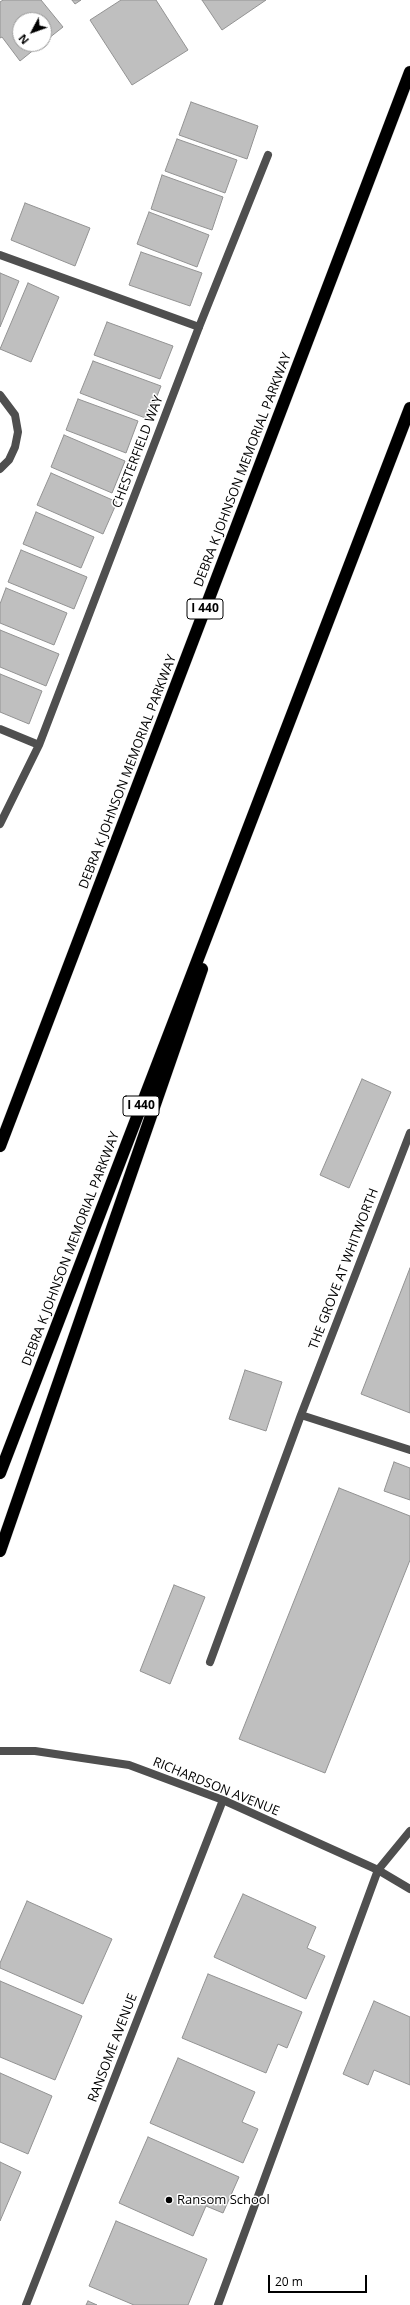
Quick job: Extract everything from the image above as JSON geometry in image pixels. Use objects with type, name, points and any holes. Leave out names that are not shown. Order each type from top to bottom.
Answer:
[{"type":"highway","name":"DEBRA K JOHNSON MEMORIAL PARKWAY","points":[[0,1146],[410,72]]},
{"type":"highway","name":"DEBRA K JOHNSON MEMORIAL PARKWAY","points":[[0,1473],[281,739],[410,408]]},
{"type":"highway","points":[[0,1551],[281,739]]},
{"type":"street","name":"CHESTERFIELD WAY","points":[[0,824],[39,745],[199,327],[268,155]]},
{"type":"street","points":[[0,255],[199,327]]},
{"type":"street","points":[[0,395],[15,415],[18,432],[15,447],[9,460],[0,469]]},
{"type":"street","points":[[0,729],[39,745]]},
{"type":"street","name":"THE GROVE AT WHITWORTH","points":[[210,1662],[301,1414],[410,1133]]},
{"type":"street","points":[[301,1414],[410,1450]]},
{"type":"street","name":"RICHARDSON AVENUE","points":[[0,1751],[35,1751],[129,1765],[223,1800],[378,1870],[410,1889]]},
{"type":"street","name":"RANSOME AVENUE","points":[[26,2305],[223,1800]]},
{"type":"street","points":[[218,2305],[378,1870],[410,1831]]},
{"type":"building","points":[[3,0],[41,0],[51,12],[12,12],[12,50],[2,37],[0,38],[0,2]]},
{"type":"building","points":[[72,0],[81,0],[75,4]]},
{"type":"building","points":[[121,0],[156,0],[188,50],[132,85],[90,20]]},
{"type":"building","points":[[202,0],[266,0],[222,30]]},
{"type":"building","points":[[52,14],[63,27],[52,36]]},
{"type":"building","points":[[13,52],[31,52],[20,61]]},
{"type":"building","points":[[191,102],[258,126],[247,159],[179,135]]},
{"type":"building","points":[[177,139],[237,160],[225,193],[165,171]]},
{"type":"building","points":[[162,175],[223,197],[212,230],[151,209]]},
{"type":"building","points":[[25,203],[90,228],[75,266],[11,240]]},
{"type":"building","points":[[149,212],[209,235],[197,267],[137,244]]},
{"type":"building","points":[[141,252],[202,273],[190,306],[129,285]]},
{"type":"building","points":[[0,273],[19,281],[0,327]]},
{"type":"building","points":[[28,283],[59,297],[31,362],[0,349]]},
{"type":"building","points":[[107,322],[173,346],[160,379],[94,355]]},
{"type":"building","points":[[93,361],[161,386],[148,419],[80,393]]},
{"type":"building","points":[[78,399],[138,421],[126,453],[66,430]]},
{"type":"building","points":[[64,435],[125,461],[112,493],[51,467]]},
{"type":"building","points":[[51,473],[117,502],[103,534],[37,505]]},
{"type":"building","points":[[36,512],[94,537],[81,568],[23,544]]},
{"type":"building","points":[[21,550],[87,577],[74,609],[8,582]]},
{"type":"building","points":[[6,588],[67,613],[54,645],[0,623],[0,604]]},
{"type":"building","points":[[0,630],[59,654],[46,686],[0,667]]},
{"type":"building","points":[[0,674],[42,691],[29,724],[0,712]]},
{"type":"building","points":[[362,1079],[391,1092],[349,1188],[320,1175]]},
{"type":"building","points":[[410,1268],[410,1413],[361,1394]]},
{"type":"building","points":[[245,1370],[282,1382],[266,1431],[229,1419]]},
{"type":"building","points":[[394,1462],[410,1468],[410,1500],[384,1491]]},
{"type":"building","points":[[339,1488],[410,1516],[410,1560],[325,1773],[239,1739]]},
{"type":"building","points":[[174,1585],[205,1597],[170,1684],[140,1671]]},
{"type":"building","points":[[243,1894],[316,1927],[307,1948],[325,1956],[306,1999],[214,1957]]},
{"type":"building","points":[[27,1901],[112,1939],[83,2004],[0,1968],[0,1963]]},
{"type":"building","points":[[208,1974],[302,2012],[287,2048],[278,2044],[266,2073],[182,2038]]},
{"type":"building","points":[[0,1981],[82,2016],[55,2080],[0,2057]]},
{"type":"building","points":[[374,2001],[410,2017],[410,2085],[374,2070],[368,2085],[343,2074]]},
{"type":"building","points":[[178,2058],[255,2092],[242,2122],[258,2129],[243,2163],[150,2123]]},
{"type":"building","points":[[0,2073],[52,2096],[28,2154],[0,2142]]},
{"type":"building","points":[[148,2137],[239,2177],[223,2213],[206,2206],[193,2236],[119,2203]]},
{"type":"building","points":[[0,2162],[21,2172],[0,2221]]},
{"type":"building","points":[[116,2221],[207,2259],[188,2305],[134,2305],[89,2286]]},
{"type":"building","points":[[88,2301],[97,2305],[86,2305]]},
{"type":"place","name":"Ransom School","points":[[169,2200]]}]
